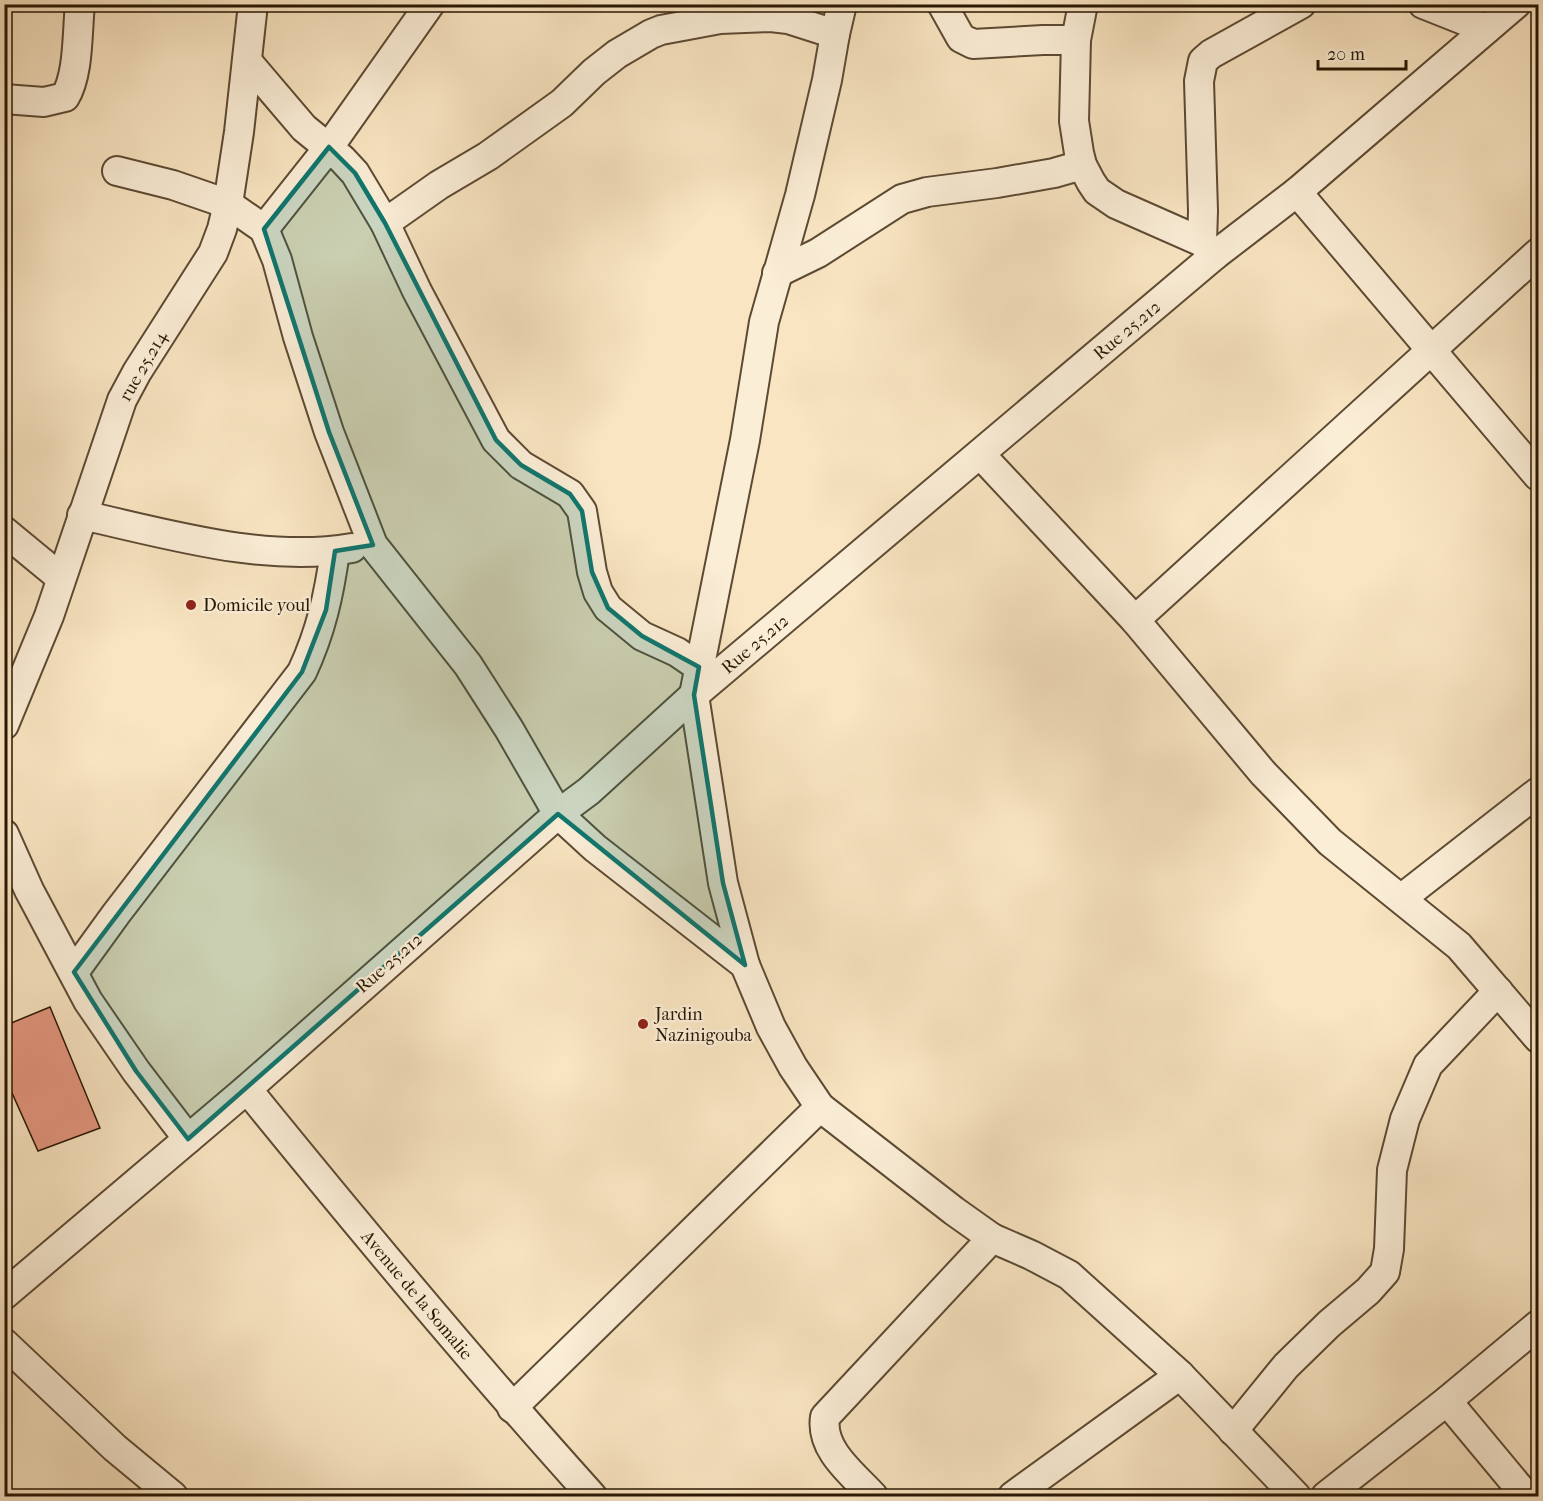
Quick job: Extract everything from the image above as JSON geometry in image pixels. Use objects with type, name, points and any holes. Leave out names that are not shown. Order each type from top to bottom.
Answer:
[{"type":"street","points":[[4,99],[44,102],[65,98],[74,68],[80,4]]},
{"type":"street","name":"rue 25.214","points":[[4,726],[49,616],[122,400],[137,372],[213,254],[222,229],[228,204],[253,4]]},
{"type":"street","points":[[264,229],[329,147],[430,4]]},
{"type":"street","points":[[842,4],[800,195],[764,322],[745,440],[694,695],[723,883],[745,965],[771,1027],[793,1067],[820,1107],[992,1238],[1069,1275],[1180,1375],[1296,1497]]},
{"type":"street","points":[[942,4],[961,38],[973,44],[1076,40]]},
{"type":"street","points":[[1083,4],[1076,40],[1074,121],[1082,165],[1097,191],[1116,204],[1208,249]]},
{"type":"street","points":[[1208,249],[1203,211],[1199,81],[1203,62],[1267,15],[1301,4]]},
{"type":"street","points":[[1423,4],[1486,29]]},
{"type":"street","name":"Rue 25.212","points":[[4,1295],[247,1089],[558,814],[589,791],[694,695],[980,454],[1208,249],[1297,192],[1516,4]]},
{"type":"street","points":[[385,223],[439,185],[488,156],[562,103],[594,72],[635,42],[692,15],[720,19],[771,17],[788,19],[835,34]]},
{"type":"street","points":[[247,62],[304,128],[329,147],[355,173],[385,223],[417,291],[496,440],[521,465],[570,495],[582,512],[592,572],[598,592],[608,608],[642,636],[676,652],[699,667]]},
{"type":"street","points":[[777,273],[818,254],[903,199],[927,192],[1054,173],[1082,165]]},
{"type":"street","points":[[117,171],[173,185],[228,204],[264,229],[277,260],[298,337],[329,432],[373,544],[468,665],[509,729],[558,814],[595,848],[745,965]]},
{"type":"street","points":[[1297,192],[1539,476]]},
{"type":"street","points":[[1135,620],[1431,348],[1539,253]]},
{"type":"street","points":[[980,454],[1135,620],[1263,773],[1330,842],[1460,946],[1539,1038]]},
{"type":"street","points":[[82,515],[213,543],[308,553],[336,551],[373,544]]},
{"type":"street","points":[[4,531],[61,578]]},
{"type":"street","points":[[74,972],[302,672],[315,645],[326,610],[336,551]]},
{"type":"street","points":[[1402,898],[1539,792]]},
{"type":"street","points":[[4,834],[29,890],[88,1001],[136,1071],[188,1139]]},
{"type":"street","points":[[1233,1431],[1286,1366],[1329,1324],[1368,1291],[1385,1272],[1389,1249],[1392,1170],[1405,1119],[1428,1065],[1498,991]]},
{"type":"street","name":"Avenue de la Somalie","points":[[247,1089],[512,1408],[592,1497]]},
{"type":"street","points":[[512,1408],[820,1107]]},
{"type":"street","points":[[873,1497],[830,1449],[825,1433],[825,1417],[992,1238]]},
{"type":"street","points":[[1326,1497],[1539,1325]]},
{"type":"street","points":[[4,1343],[115,1449],[173,1497]]},
{"type":"street","points":[[1013,1497],[1180,1375]]},
{"type":"street","points":[[1447,1401],[1526,1497]]},
{"type":"highlighted area","points":[[329,147],[355,173],[385,223],[496,440],[521,465],[570,494],[582,511],[592,572],[608,608],[642,636],[699,667],[694,695],[723,883],[745,965],[558,814],[188,1139],[136,1071],[74,972],[302,672],[326,610],[335,551],[373,545],[329,432],[264,229]]},
{"type":"building","points":[[50,1007],[100,1128],[38,1151],[4,1075],[4,1026]]},
{"type":"place","name":"Domicile youl","points":[[191,605]]},
{"type":"place","name":"Jardin Nazinigouba","points":[[643,1024]]}]
